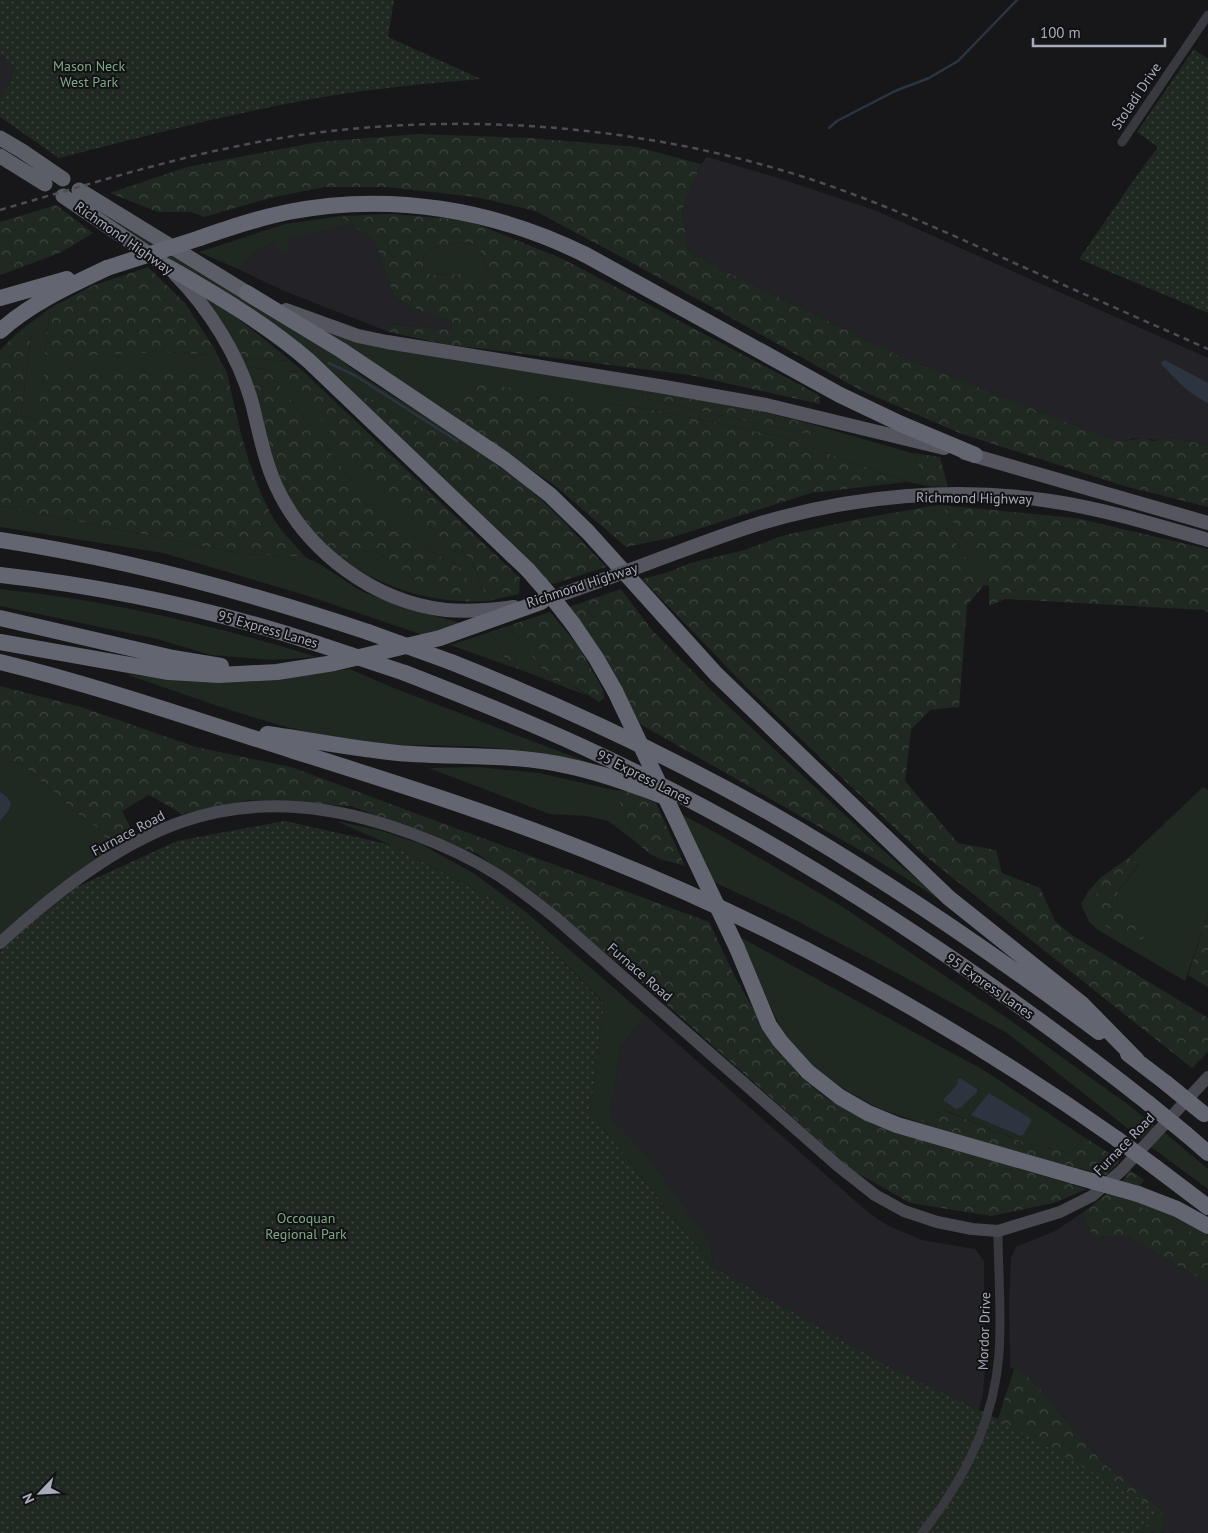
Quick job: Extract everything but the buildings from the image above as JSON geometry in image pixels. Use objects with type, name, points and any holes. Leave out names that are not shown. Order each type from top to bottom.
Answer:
[{"type":"highway","points":[[0,138],[22,150],[63,179]]},
{"type":"highway","points":[[0,156],[45,184]]},
{"type":"highway","name":"Richmond Highway","points":[[79,190],[246,293]]},
{"type":"highway","name":"Richmond Highway","points":[[63,196],[168,266]]},
{"type":"highway","points":[[0,298],[107,268],[286,212],[362,203],[428,206],[500,221],[545,236],[586,255],[840,395],[901,424],[975,455]]},
{"type":"highway","points":[[168,266],[218,296],[284,340],[309,361],[528,570],[555,601],[596,658],[615,691],[737,948],[769,1025],[780,1041],[808,1072],[840,1097],[868,1113],[897,1125],[1138,1194],[1177,1209],[1208,1226]]},
{"type":"highway","points":[[0,331],[11,321],[58,291],[107,268]]},
{"type":"highway","points":[[246,293],[341,350],[505,460],[550,495],[588,532],[716,674],[810,765],[949,898],[1082,1004],[1137,1060]]},
{"type":"highway","points":[[0,540],[67,552],[178,576],[255,597],[368,632],[505,683],[611,730],[772,814],[938,918],[1137,1060],[1206,1115]]},
{"type":"highway","name":"95 Express Lanes","points":[[0,575],[92,588],[163,601],[252,624],[405,673],[506,713],[586,748],[729,820],[876,908],[1071,1043],[1208,1153]]},
{"type":"highway","points":[[0,642],[147,669],[193,674],[245,674],[311,667],[440,638],[541,602]]},
{"type":"highway","points":[[0,618],[203,664],[257,669],[311,667]]},
{"type":"highway","points":[[0,662],[86,685],[502,818],[609,859],[697,897],[770,932],[888,994],[997,1058],[1117,1139],[1208,1207]]},
{"type":"highway","points":[[215,726],[371,750],[508,758],[567,765],[618,779],[729,820]]},
{"type":"main road","name":"Richmond Highway","points":[[168,266],[199,302],[225,341],[247,387],[263,449],[276,486],[296,520],[323,551],[351,573],[371,585],[401,598],[431,607],[447,610],[486,610],[541,602],[736,531],[785,516],[862,502],[921,496],[986,496],[1049,501],[1094,509],[1208,540]]},
{"type":"main road","name":"Richmond Highway","points":[[246,293],[302,317],[358,336],[766,405],[975,455],[1208,523]]},
{"type":"main road","name":"Furnace Road","points":[[0,944],[47,903],[96,867],[147,837],[183,822],[221,811],[280,805],[325,810],[375,822],[437,843],[468,857],[526,894],[563,924],[837,1165],[875,1195],[904,1211],[937,1222],[985,1231],[998,1231],[1060,1212],[1092,1196],[1121,1172],[1208,1077]]},
{"type":"street","name":"Stoladi Drive","points":[[1122,142],[1208,15]]},
{"type":"street","name":"Mordor Drive","points":[[922,1533],[943,1507],[968,1464],[978,1443],[992,1399],[998,1370],[1000,1342],[998,1231]]},
{"type":"shaded area","points":[[0,53],[15,68],[7,90],[0,97]]},
{"type":"shaded area","points":[[707,157],[877,211],[1208,358],[1208,445],[1166,437],[1159,440],[1134,438],[1125,441],[1116,440],[1076,426],[897,355],[688,251],[682,210],[701,164]]},
{"type":"shaded area","points":[[352,224],[375,242],[395,298],[425,313],[451,321],[452,330],[391,324],[389,332],[284,291],[238,269],[258,250],[275,241]]},
{"type":"shaded area","points":[[1165,360],[1208,383],[1208,403],[1194,395],[1162,365],[1161,362]]},
{"type":"shaded area","points":[[0,792],[9,799],[10,806],[0,821]]},
{"type":"shaded area","points":[[645,1015],[870,1214],[889,1226],[922,1240],[975,1249],[984,1261],[985,1366],[983,1395],[979,1410],[895,1370],[713,1267],[711,1244],[612,1118],[611,1109],[621,1047]]},
{"type":"shaded area","points":[[960,1078],[977,1089],[977,1092],[961,1107],[956,1109],[943,1100],[957,1085]]},
{"type":"shaded area","points":[[989,1093],[1030,1118],[1031,1122],[1023,1135],[1021,1136],[971,1115]]},
{"type":"shaded area","points":[[1082,1213],[1093,1237],[1127,1236],[1208,1283],[1208,1533],[1161,1533],[1163,1529],[1129,1486],[1102,1462],[1031,1379],[1010,1367],[1009,1305],[1011,1258],[1016,1247],[1055,1231]]},
{"type":"green space","name":"Mason Neck West Park","points":[[0,0],[394,0],[388,37],[481,79],[388,88],[296,102],[207,121],[59,158],[0,117],[0,97],[7,90],[15,68],[0,53]]},
{"type":"green space","points":[[1194,49],[1208,59],[1208,313],[1079,259],[1158,147],[1137,132]]},
{"type":"green space","points":[[418,134],[531,138],[637,147],[701,164],[682,210],[688,251],[897,355],[1076,426],[1116,440],[1125,441],[1142,438],[1153,441],[1166,437],[1208,445],[1208,507],[1124,486],[962,434],[862,391],[535,211],[476,197],[386,187],[325,187],[270,198],[204,217],[191,212],[158,212],[110,193],[187,167],[318,142]]},
{"type":"green space","points":[[71,194],[334,355],[362,376],[470,445],[520,482],[478,454],[366,407],[186,271]]},
{"type":"green space","points":[[56,205],[93,233],[62,252],[0,275],[0,222]]},
{"type":"green space","points":[[390,214],[467,220],[563,259],[819,395],[820,404],[690,375],[444,344],[389,332],[390,324],[452,330],[451,321],[425,313],[395,298],[375,242],[341,216]],"holes":[[[464,242],[475,245],[483,257],[487,275],[487,279],[483,282],[478,283],[463,274],[432,275],[425,270],[423,264],[427,252],[445,245]]]},
{"type":"green space","points":[[341,216],[352,224],[287,239],[289,249],[286,253],[279,252],[275,241],[258,250],[238,269],[199,252],[285,224]]},
{"type":"green space","points":[[464,242],[475,245],[481,252],[485,261],[487,275],[487,279],[483,282],[478,283],[463,274],[432,275],[425,270],[423,264],[427,252],[438,247]]},
{"type":"green space","points":[[148,267],[185,303],[214,348],[212,355],[162,352],[54,357],[45,354],[50,308],[92,286]]},
{"type":"green space","points":[[192,286],[249,327],[237,324],[239,358],[291,361],[304,372],[284,371],[452,550],[470,557],[488,601],[448,600],[412,593],[377,579],[342,560],[372,549],[415,580],[460,568],[427,549],[348,476],[267,369],[243,367]]},
{"type":"green space","points":[[50,308],[45,354],[162,352],[212,355],[214,348],[227,373],[44,373],[37,420],[21,416],[31,334],[18,332]]},
{"type":"green space","points":[[300,320],[395,349],[477,364],[569,376],[646,391],[642,393],[644,397],[649,399],[810,435],[813,432],[811,424],[912,453],[928,486],[907,482],[782,437],[649,409],[603,403],[470,429]]},
{"type":"green space","points":[[237,324],[249,327],[291,361],[239,358],[232,337],[233,328]]},
{"type":"green space","points":[[18,332],[31,334],[21,416],[36,420],[44,373],[227,373],[235,410],[256,482],[279,527],[305,557],[244,554],[0,506],[0,350]]},
{"type":"green space","points":[[243,367],[267,369],[348,476],[427,549],[460,568],[475,591],[473,597],[468,602],[415,580],[372,549],[342,560],[318,539],[282,489]]},
{"type":"green space","points":[[283,371],[304,372],[520,578],[519,594],[488,601],[470,557],[452,550],[361,472]]},
{"type":"green space","points":[[475,382],[649,409],[782,437],[907,482],[811,493],[670,538],[626,547],[553,484],[470,429],[453,411]]},
{"type":"green space","points":[[646,391],[747,408],[811,424],[813,432],[810,435],[649,399],[644,397],[642,393]]},
{"type":"green space","points":[[367,398],[382,403],[454,440],[506,471],[522,483],[566,524],[606,567],[550,585],[366,407],[364,399]]},
{"type":"green space","points":[[912,453],[940,457],[948,487],[928,486]]},
{"type":"green space","points":[[941,505],[989,574],[989,586],[984,585],[931,506]]},
{"type":"green space","points":[[941,505],[1076,518],[1208,549],[1208,612],[1204,610],[1005,599],[989,606],[989,574]]},
{"type":"green space","points":[[0,506],[244,554],[305,557],[318,563],[361,591],[403,607],[461,623],[426,636],[308,596],[163,553],[0,527]]},
{"type":"green space","points":[[931,506],[984,585],[967,605],[959,707],[930,710],[911,730],[905,781],[958,843],[996,850],[1002,873],[1040,888],[1055,921],[1070,934],[1208,1018],[1208,1052],[1192,1068],[919,851],[747,688],[642,579],[669,572],[690,563],[745,550],[781,536],[858,519]]},
{"type":"green space","points":[[0,589],[80,600],[160,615],[239,634],[317,657],[272,660],[211,655],[157,639],[0,606]]},
{"type":"green space","points":[[621,589],[651,629],[712,691],[878,846],[872,857],[640,724],[569,607]]},
{"type":"green space","points":[[550,612],[579,647],[603,690],[604,698],[599,702],[569,683],[551,680],[508,626]]},
{"type":"green space","points":[[508,626],[551,680],[569,683],[588,696],[450,645],[490,632],[506,660],[517,668],[517,662],[498,629]]},
{"type":"green space","points":[[498,629],[517,662],[518,669],[506,660],[490,632]]},
{"type":"green space","points":[[350,669],[389,686],[608,770],[512,750],[471,746],[410,745],[350,741],[264,721],[125,674],[198,682],[297,676]]},
{"type":"green space","points":[[0,686],[81,707],[196,747],[291,767],[709,922],[735,977],[772,1042],[799,1075],[826,1098],[874,1125],[1087,1189],[1054,1203],[991,1216],[910,1203],[852,1170],[630,972],[478,854],[351,806],[249,800],[182,814],[149,795],[122,811],[133,833],[113,849],[97,827],[87,822],[23,765],[0,759]]},
{"type":"green space","points":[[0,759],[23,765],[87,822],[97,827],[113,849],[41,900],[0,935]]},
{"type":"green space","points":[[477,767],[539,773],[614,790],[637,843],[608,821],[586,816],[549,814],[429,768]]},
{"type":"green space","points":[[1203,787],[1208,790],[1208,914],[1185,981],[1098,930],[1089,922],[1081,904],[1087,893],[1099,879],[1096,889],[1148,926],[1116,901],[1119,890],[1139,865],[1128,858]]},
{"type":"green space","points":[[614,790],[628,791],[656,803],[685,866],[660,859],[650,854],[637,843]]},
{"type":"green space","points":[[676,811],[843,907],[1010,1020],[1155,1126],[1141,1139],[1007,1033],[791,918],[714,882]]},
{"type":"green space","name":"Occoquan Regional Park","points":[[285,821],[391,845],[513,910],[604,1004],[590,1112],[713,1267],[895,1370],[998,1419],[1163,1512],[1137,1533],[0,1533],[0,951],[19,932],[68,891],[177,841]]},
{"type":"green space","points":[[336,821],[379,830],[421,844],[475,874],[526,912],[645,1015],[621,1047],[611,1109],[612,1118],[647,1156],[711,1244],[713,1267],[590,1112],[604,1003],[513,910],[391,845]]},
{"type":"green space","points":[[878,846],[945,903],[872,857]]},
{"type":"green space","points":[[1128,858],[1139,864],[1119,890],[1116,900],[1149,926],[1143,939],[1134,942],[1102,924],[1098,915],[1096,889],[1099,879]]},
{"type":"green space","points":[[1208,914],[1208,987],[1188,975]]},
{"type":"green space","points":[[738,936],[987,1072],[1084,1137],[1071,1153],[1028,1144],[944,1110],[918,1122],[878,1108],[847,1091],[817,1070],[783,1033]]},
{"type":"green space","points":[[943,1110],[1028,1144],[1071,1153],[1084,1137],[1120,1160],[1106,1175],[1025,1155],[918,1122]]},
{"type":"green space","points":[[1164,1132],[1208,1169],[1208,1189],[1151,1147]]},
{"type":"green space","points":[[1130,1170],[1144,1180],[1138,1188],[1122,1182]]},
{"type":"green space","points":[[1108,1193],[1172,1215],[1208,1235],[1208,1241]]},
{"type":"green space","points":[[1108,1193],[1169,1219],[1208,1241],[1208,1283],[1127,1236],[1093,1237],[1082,1213]]},
{"type":"green space","points":[[1014,1369],[1031,1379],[1102,1462],[1163,1512],[1163,1529],[1161,1533],[945,1533],[1001,1446],[998,1419]]},
{"type":"waterway","points":[[829,128],[837,121],[895,91],[929,78],[958,61],[1017,0]]},
{"type":"waterway","points":[[329,363],[356,376],[457,441]]},
{"type":"railway","points":[[0,210],[112,177],[186,158],[262,141],[300,135],[428,124],[492,124],[620,135],[746,160],[833,187],[936,228],[1208,349]]}]
